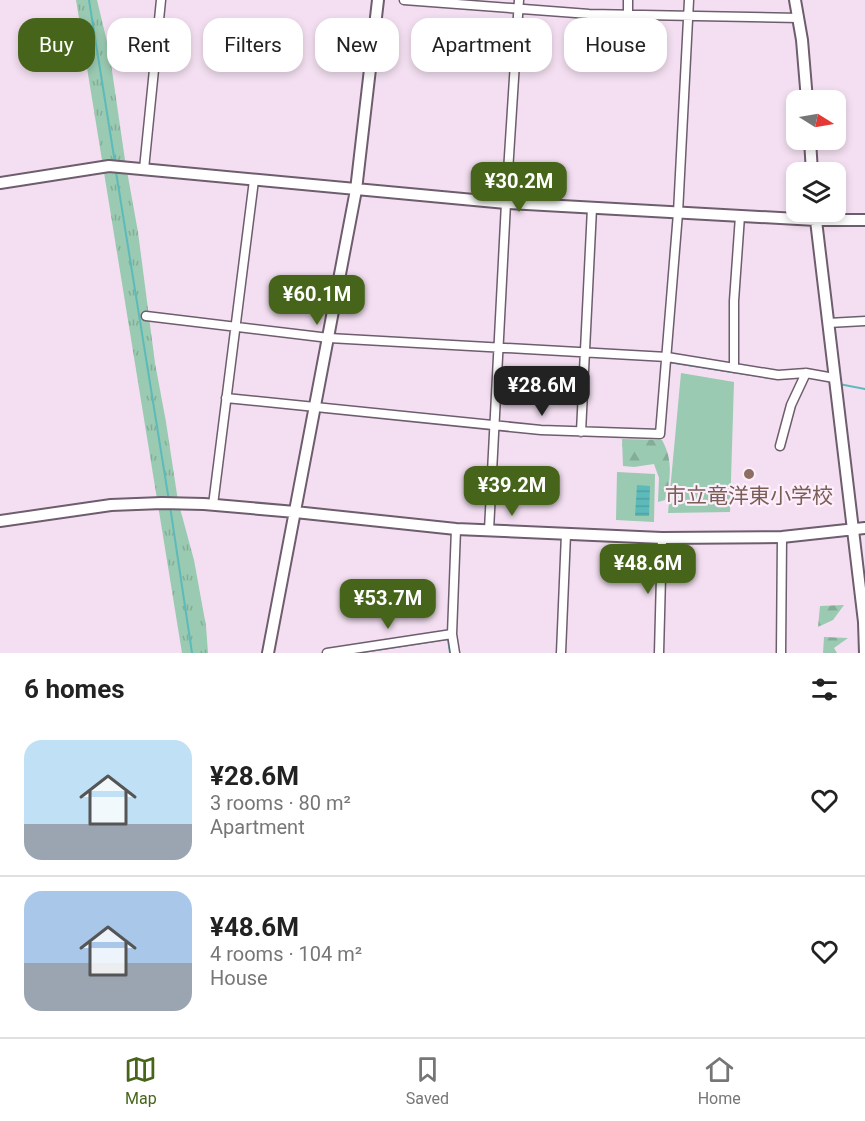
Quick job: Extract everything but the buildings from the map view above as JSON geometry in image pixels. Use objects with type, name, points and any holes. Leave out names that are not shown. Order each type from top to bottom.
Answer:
[{"type":"street","points":[[144,169],[161,0]]},
{"type":"street","points":[[268,653],[356,190],[378,0]]},
{"type":"street","points":[[404,0],[520,4],[589,14],[799,18]]},
{"type":"street","points":[[627,14],[628,0]]},
{"type":"street","points":[[226,398],[494,425],[581,432],[660,434],[678,213],[689,0]]},
{"type":"street","points":[[795,0],[806,90]]},
{"type":"street","points":[[489,531],[506,203],[520,4]]},
{"type":"street","points":[[0,183],[109,166],[506,203],[740,216],[786,216]]},
{"type":"street","points":[[213,505],[254,180]]},
{"type":"street","points":[[581,432],[592,208]]},
{"type":"street","points":[[734,368],[734,301],[740,216]]},
{"type":"street","points":[[846,218],[865,220]]},
{"type":"street","points":[[816,222],[864,622],[865,653]]},
{"type":"street","points":[[146,316],[329,338],[667,357],[778,375],[806,373],[834,378]]},
{"type":"street","points":[[828,323],[865,321]]},
{"type":"street","points":[[780,446],[791,405],[806,373]]},
{"type":"street","points":[[0,521],[111,505],[142,503],[213,505],[456,529],[662,538],[782,537],[865,528]]},
{"type":"street","points":[[455,653],[452,634],[456,529]]},
{"type":"street","points":[[561,653],[566,534]]},
{"type":"street","points":[[781,653],[782,537]]},
{"type":"street","points":[[659,653],[662,538]]},
{"type":"street","points":[[327,653],[353,651],[452,634]]},
{"type":"green space","points":[[76,0],[97,0],[107,42],[107,72],[112,72],[138,232],[155,363],[178,501],[194,560],[206,626],[208,653],[182,653],[88,72],[95,72],[95,18],[79,18]]},
{"type":"green space","points":[[681,373],[734,382],[730,512],[668,513]]},
{"type":"green space","points":[[622,439],[662,440],[666,447],[670,470],[665,500],[658,502],[659,478],[654,464],[623,466]]},
{"type":"green space","points":[[617,472],[655,474],[654,522],[616,520]]},
{"type":"green space","points":[[844,605],[833,620],[818,627],[820,606]]},
{"type":"green space","points":[[824,637],[848,638],[834,648],[837,653],[823,653]]},
{"type":"shaded area","points":[[637,485],[650,486],[649,516],[635,516]]},
{"type":"waterway","points":[[89,0],[115,163]]},
{"type":"waterway","points":[[116,172],[169,501]]},
{"type":"waterway","points":[[668,362],[787,379]]},
{"type":"waterway","points":[[839,384],[865,389]]},
{"type":"waterway","points":[[170,506],[192,653]]},
{"type":"waterway","points":[[357,653],[448,639],[450,653]]},
{"type":"place","name":"市立竜洋東小学校","points":[[749,474]]}]
